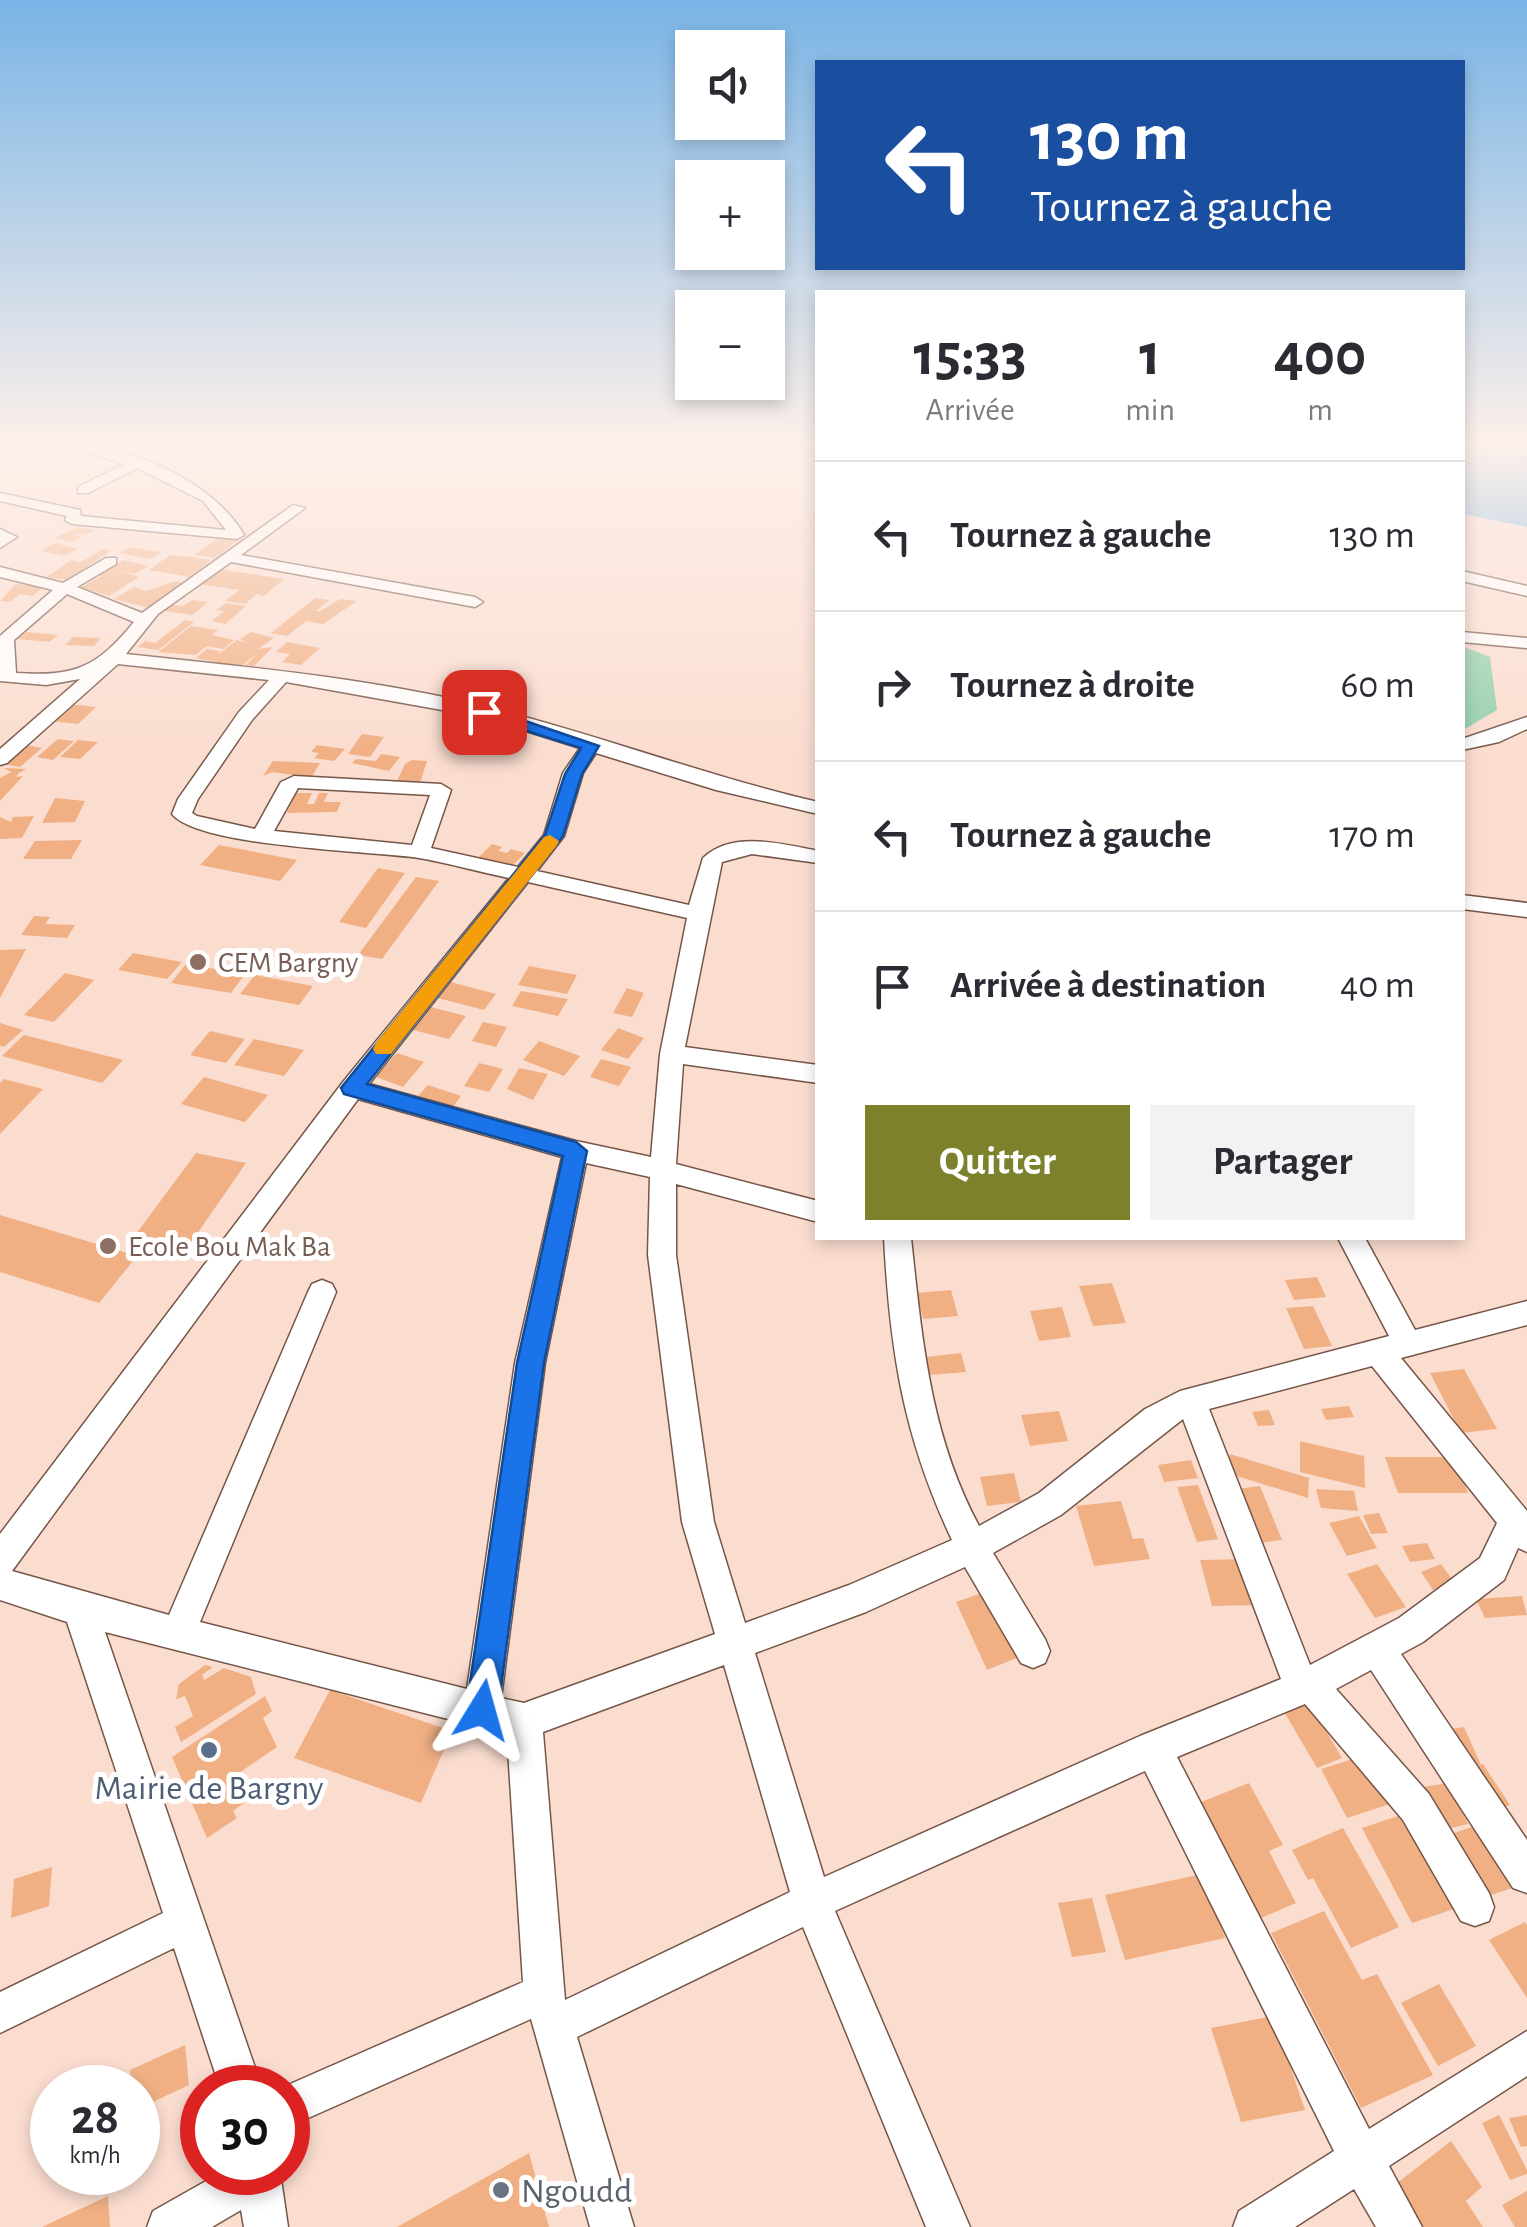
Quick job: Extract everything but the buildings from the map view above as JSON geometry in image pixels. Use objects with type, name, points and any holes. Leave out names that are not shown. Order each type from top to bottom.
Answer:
[{"type":"street","points":[[0,759],[114,658],[144,620],[244,545]]},
{"type":"street","points":[[226,557],[475,602]]},
{"type":"street","points":[[111,561],[65,588],[6,640],[4,676],[74,678],[114,658],[283,676],[484,712],[723,786],[815,807]]},
{"type":"street","points":[[0,572],[65,588],[144,620]]},
{"type":"street","points":[[1465,577],[1527,590]]},
{"type":"street","points":[[1465,637],[1527,642]]},
{"type":"street","points":[[283,676],[246,716],[182,814],[190,821],[262,836],[420,852],[699,914]]},
{"type":"street","points":[[1465,744],[1492,738],[1527,722]]},
{"type":"street","points":[[0,1560],[352,1088],[554,836],[573,774],[591,746]]},
{"type":"street","points":[[262,836],[290,784],[441,790],[420,852]]},
{"type":"street","points":[[815,856],[753,845],[713,858],[706,874],[672,1054],[663,1170],[662,1255],[698,1522],[733,1644],[812,1902],[948,2227]]},
{"type":"street","points":[[1465,902],[1527,910]]},
{"type":"street","points":[[672,1054],[815,1074]]},
{"type":"street","points":[[352,1088],[576,1151],[815,1211]]},
{"type":"street","points":[[482,1710],[530,1363],[576,1151]]},
{"type":"street","points":[[896,1240],[915,1385],[928,1449],[970,1548],[1033,1651]]},
{"type":"street","points":[[310,2098],[549,2010],[812,1902],[1153,1749],[1306,1686],[1410,1630],[1492,1569],[1523,1525],[1392,1348],[1353,1240]]},
{"type":"street","points":[[178,1634],[322,1292]]},
{"type":"street","points":[[0,1584],[80,1609],[524,1721],[854,1600],[970,1548],[1050,1504],[1156,1418],[1192,1400],[1527,1313]]},
{"type":"street","points":[[1192,1400],[1306,1686],[1416,1808],[1474,1907]]},
{"type":"street","points":[[80,1609],[233,2065]]},
{"type":"street","points":[[1377,1648],[1527,1874]]},
{"type":"street","points":[[524,1721],[549,2010],[612,2227]]},
{"type":"street","points":[[1153,1749],[1360,2158],[1400,2227]]},
{"type":"street","points":[[0,2013],[186,1922]]},
{"type":"street","points":[[1276,2221],[1360,2158],[1527,2052]]},
{"type":"street","points":[[169,2227],[223,2195]]},
{"type":"street","points":[[261,2195],[266,2227]]},
{"type":"green space","points":[[1465,647],[1490,657],[1497,710],[1465,729]]},
{"type":"slow traffic","points":[[384,1049],[550,841]]},
{"type":"place","name":"CEM Bargny","points":[[198,962]]},
{"type":"place","name":"Ecole Bou Mak Ba","points":[[108,1246]]},
{"type":"place","name":"Mairie de Bargny","points":[[209,1750]]},
{"type":"place","name":"Ngoudd","points":[[501,2190]]},
{"type":"route","points":[[482,1710],[530,1363],[576,1151],[352,1088],[554,836],[573,774],[591,746],[484,712]]}]
